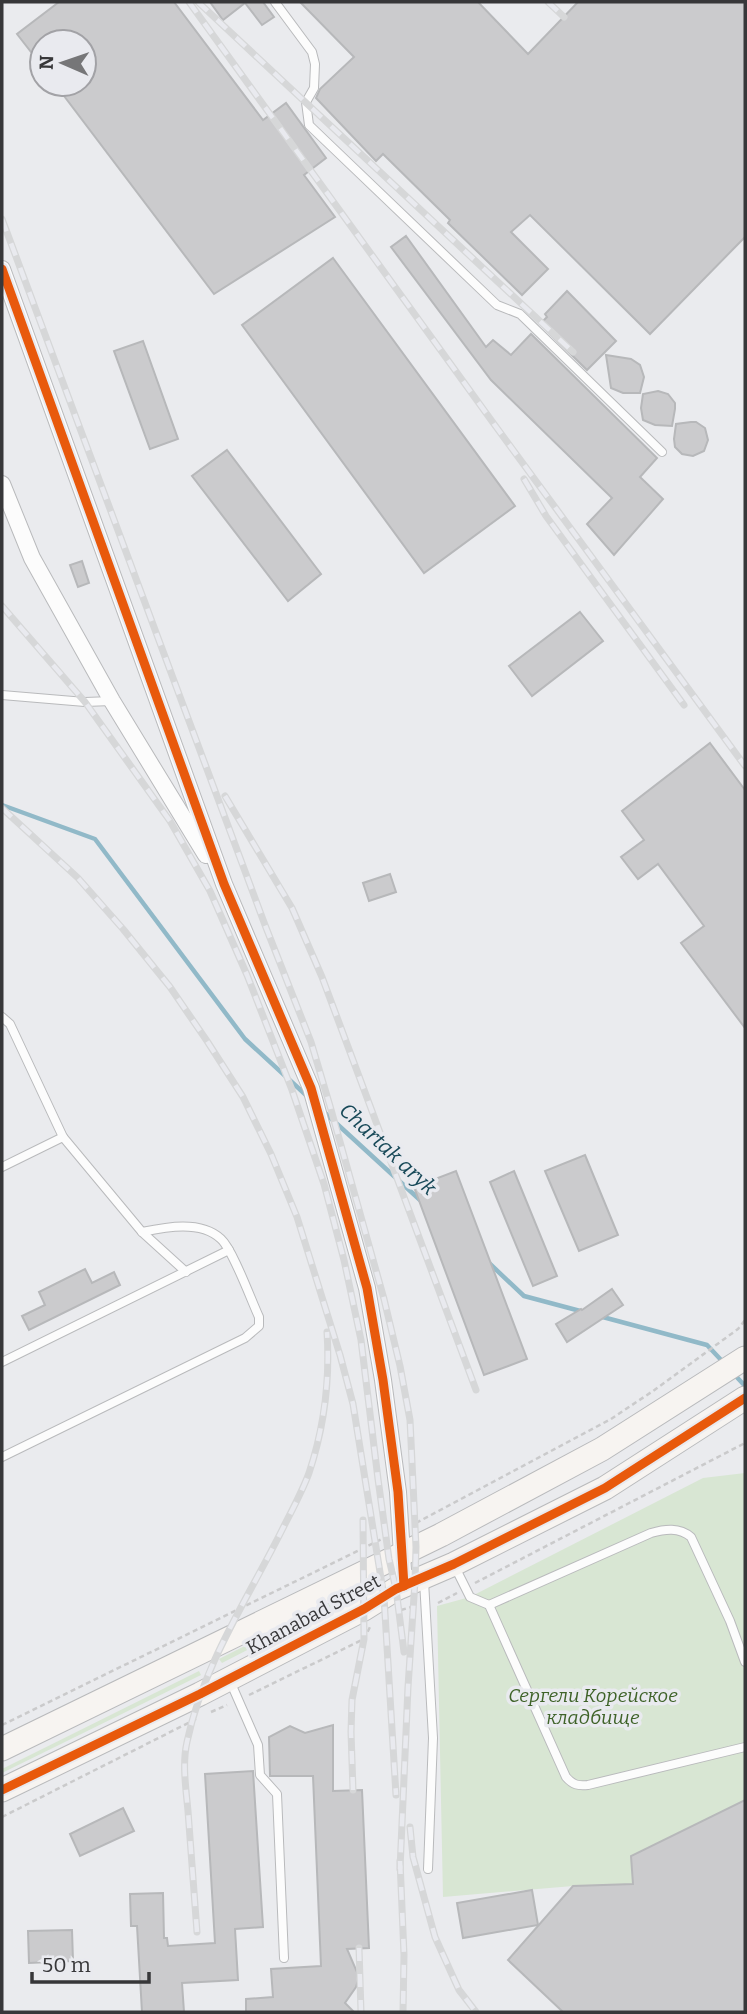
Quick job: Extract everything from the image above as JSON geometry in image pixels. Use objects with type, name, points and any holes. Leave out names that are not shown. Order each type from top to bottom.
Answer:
[{"type":"street","points":[[2,269],[224,884],[312,1088],[367,1288],[383,1380],[401,1542],[414,1582]]},
{"type":"street","points":[[2,484],[32,558],[112,701],[224,884]]},
{"type":"street","name":"Khanabad Street","points":[[2,1749],[401,1542],[441,1535],[602,1449],[745,1358]]},
{"type":"street","name":"Khanabad Street","points":[[2,1790],[353,1615],[396,1589],[454,1564],[605,1488],[745,1398]]},
{"type":"lane","points":[[275,2],[312,52],[315,64],[314,88],[306,103],[309,125],[497,305],[520,314],[662,452]]},
{"type":"lane","points":[[2,695],[85,702],[112,701]]},
{"type":"lane","points":[[2,1017],[10,1024],[63,1137],[142,1232],[186,1272]]},
{"type":"lane","points":[[2,1167],[63,1137]]},
{"type":"lane","points":[[2,1457],[253,1333],[259,1326],[259,1317],[229,1250],[221,1239],[210,1232],[191,1227],[164,1227],[142,1232]]},
{"type":"lane","points":[[2,1362],[229,1250]]},
{"type":"lane","points":[[489,1605],[651,1533],[668,1529],[684,1531],[691,1536],[730,1621],[745,1662]]},
{"type":"lane","points":[[454,1564],[470,1597],[489,1605],[566,1777],[576,1785],[588,1785],[745,1747]]},
{"type":"lane","points":[[414,1582],[425,1603],[433,1738],[428,1869]]},
{"type":"lane","points":[[229,1678],[258,1745],[260,1775],[277,1794],[284,1958]]},
{"type":"path","points":[[2,1725],[401,1542],[611,1419],[738,1329],[745,1320]]},
{"type":"path","points":[[399,1611],[425,1603],[436,1603],[745,1443]]},
{"type":"path","points":[[2,1817],[200,1716],[364,1639],[375,1617]]},
{"type":"green space","name":"Сергели Корейское кладбище","points":[[745,1473],[745,1800],[632,1856],[633,1884],[573,1886],[443,1897],[437,1606],[470,1597],[703,1478]]},
{"type":"green space","points":[[341,1597],[343,1601],[222,1663],[219,1659]]},
{"type":"green space","points":[[199,1671],[201,1675],[2,1773],[2,1769]]},
{"type":"building","points":[[59,2],[174,2],[263,120],[286,103],[326,158],[304,175],[335,217],[214,294],[66,98],[98,98],[98,28],[28,28],[28,48],[17,34]]},
{"type":"building","points":[[210,2],[263,2],[274,17],[262,25],[245,3],[223,20]]},
{"type":"building","points":[[300,2],[478,2],[528,54],[578,2],[745,2],[745,237],[650,334],[530,215],[511,232],[548,269],[522,295],[448,223],[450,220],[383,154],[376,161],[316,98],[320,89],[354,57]]},
{"type":"building","points":[[406,236],[486,347],[493,340],[511,355],[531,334],[657,458],[640,477],[663,499],[614,555],[587,524],[612,498],[491,380],[391,247]]},
{"type":"building","points":[[333,258],[515,506],[424,573],[242,325]]},
{"type":"building","points":[[567,291],[616,341],[587,370],[540,324],[547,317],[545,314]]},
{"type":"building","points":[[143,341],[178,439],[150,449],[114,351]]},
{"type":"building","points":[[606,355],[631,359],[640,365],[644,377],[640,393],[623,393],[611,388]]},
{"type":"building","points":[[658,391],[668,394],[675,403],[672,426],[655,425],[643,420],[643,394]]},
{"type":"building","points":[[696,422],[705,428],[708,440],[704,451],[693,456],[682,454],[675,447],[676,424]]},
{"type":"building","points":[[227,450],[321,574],[288,601],[192,476]]},
{"type":"building","points":[[82,561],[89,583],[78,587],[70,565]]},
{"type":"building","points":[[580,612],[603,641],[532,696],[509,666]]},
{"type":"building","points":[[710,743],[745,790],[745,1028],[681,943],[704,926],[658,864],[638,879],[621,857],[644,840],[622,811]]},
{"type":"building","points":[[390,874],[396,892],[369,901],[363,883]]},
{"type":"building","points":[[585,1155],[618,1235],[579,1251],[545,1171]]},
{"type":"building","points":[[456,1171],[527,1359],[484,1375],[414,1187]]},
{"type":"building","points":[[514,1171],[557,1276],[533,1286],[490,1182]]},
{"type":"building","points":[[85,1269],[92,1283],[114,1272],[120,1285],[29,1330],[22,1316],[45,1305],[39,1292]]},
{"type":"building","points":[[612,1289],[623,1305],[567,1342],[556,1324]]},
{"type":"building","points":[[333,1725],[333,1791],[362,1790],[369,1948],[347,1949],[358,1980],[345,2003],[354,2012],[246,2012],[246,1999],[273,1997],[271,1969],[321,1966],[313,1776],[270,1776],[269,1737],[290,1726],[305,1733]]},
{"type":"building","points":[[253,1771],[263,1927],[235,1929],[238,1980],[182,1983],[184,2012],[142,2012],[137,1926],[131,1926],[130,1894],[163,1893],[164,1938],[167,1938],[168,1946],[215,1943],[205,1774]]},
{"type":"building","points":[[745,1800],[745,2012],[563,2012],[508,1960],[573,1886],[633,1884],[631,1856]]},
{"type":"building","points":[[123,1808],[134,1831],[80,1856],[70,1834]]},
{"type":"building","points":[[532,1890],[538,1925],[463,1938],[457,1903]]},
{"type":"building","points":[[72,1930],[73,1961],[29,1963],[28,1931]]},
{"type":"waterway","name":"Chartak aryk","points":[[2,805],[95,839],[245,1039],[307,1096]]},
{"type":"waterway","name":"Chartak aryk","points":[[324,1112],[420,1200]]},
{"type":"waterway","name":"Chartak aryk","points":[[489,1263],[524,1296],[584,1312]]},
{"type":"waterway","name":"Chartak aryk","points":[[599,1316],[707,1345],[723,1362]]},
{"type":"waterway","name":"Chartak aryk","points":[[733,1373],[745,1386]]},
{"type":"railway","points":[[189,2],[745,766]]},
{"type":"railway","points":[[198,2],[573,352]]},
{"type":"railway","points":[[548,2],[564,17]]},
{"type":"railway","points":[[2,219],[311,1042],[384,1299],[410,1420],[416,1547],[400,1869]]},
{"type":"railway","points":[[524,479],[546,516],[684,705]]},
{"type":"railway","points":[[2,606],[85,702],[170,821],[210,891],[247,975],[292,1090],[324,1184],[361,1340],[389,1559],[396,1589],[404,1652]]},
{"type":"railway","points":[[225,796],[292,908],[322,977],[476,1390]]},
{"type":"railway","points":[[2,808],[78,878],[170,987],[243,1097],[271,1154],[297,1217],[353,1404],[384,1597],[396,1795]]},
{"type":"railway","points":[[197,1932],[185,1777],[187,1742],[204,1686],[227,1633],[293,1509],[309,1473],[325,1403],[327,1332]]},
{"type":"railway","points":[[353,1790],[352,1700],[364,1639],[363,1520]]},
{"type":"railway","points":[[410,1827],[413,1857],[435,1937],[459,1990],[476,2012]]},
{"type":"railway","points":[[400,1861],[404,1955],[403,2012]]},
{"type":"railway","points":[[359,1948],[361,2012]]},
{"type":"cycle path","points":[[2,269],[224,884],[311,1088],[367,1288],[398,1492],[404,1586]]},
{"type":"cycle path","points":[[2,1790],[200,1694],[364,1609],[396,1589],[454,1564],[605,1488],[745,1398]]}]
